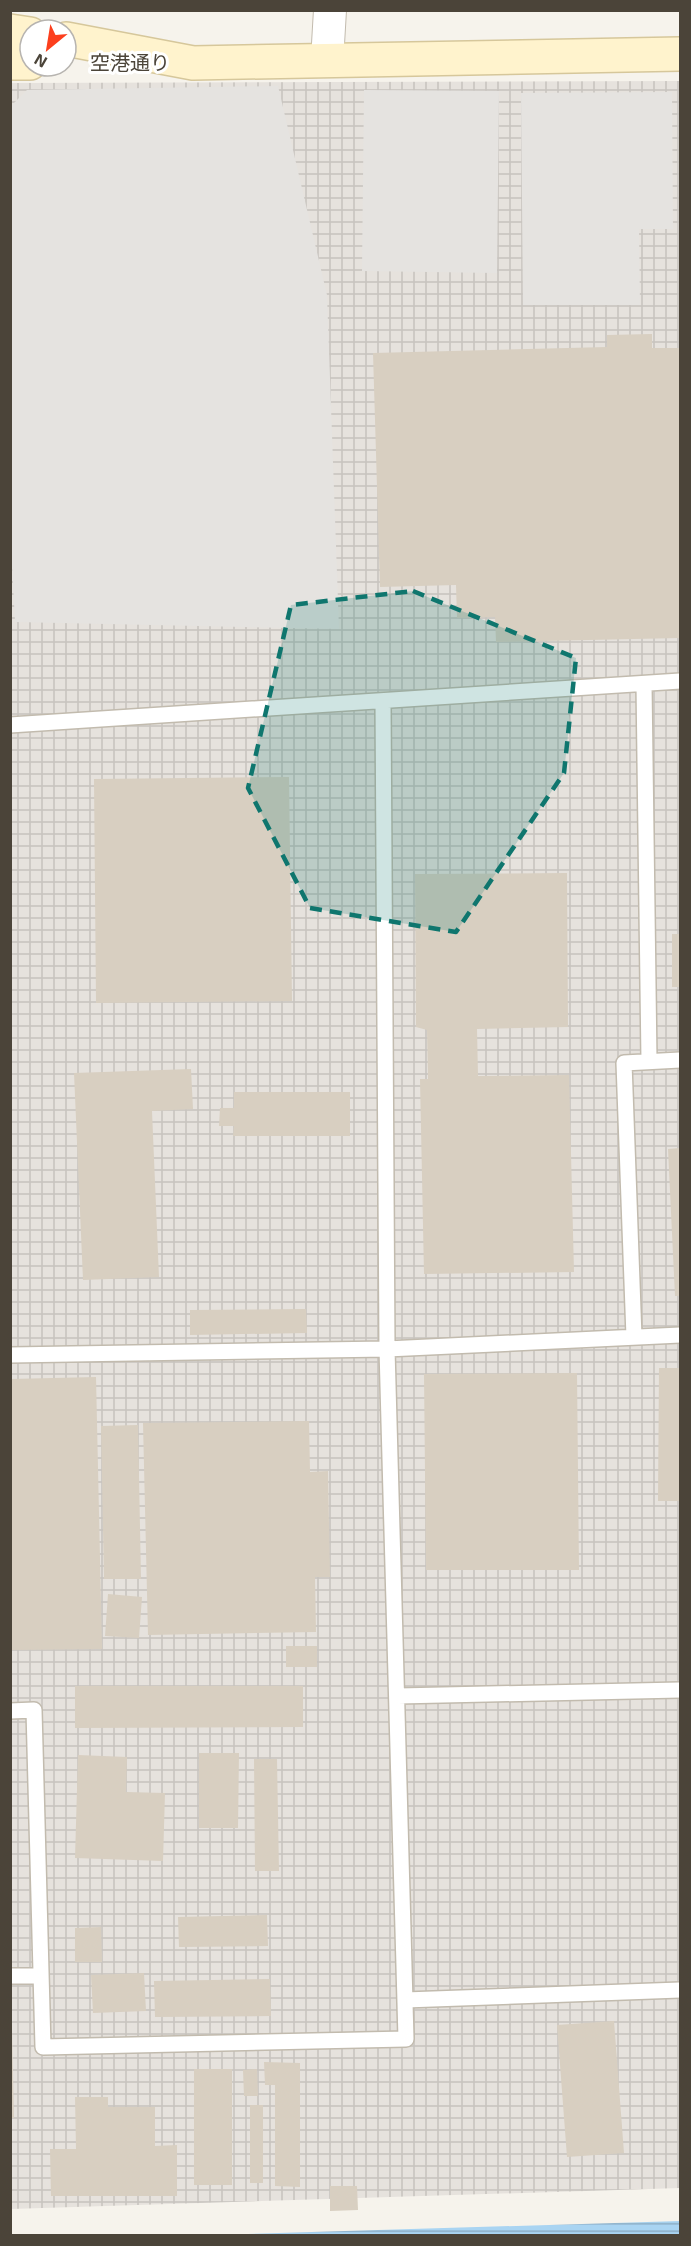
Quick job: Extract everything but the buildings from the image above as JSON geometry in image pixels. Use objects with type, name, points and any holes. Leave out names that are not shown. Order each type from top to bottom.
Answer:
[{"type":"street","points":[[327,62],[330,10]]},
{"type":"street","points":[[78,41],[193,63],[681,54]]},
{"type":"street","name":"空港通り","points":[[78,63],[193,63]]},
{"type":"lane","points":[[10,725],[681,681]]},
{"type":"lane","points":[[644,684],[649,1061]]},
{"type":"lane","points":[[10,1711],[34,1710],[43,2047],[406,2039],[387,1349],[383,701]]},
{"type":"lane","points":[[634,1337],[624,1063],[681,1060]]},
{"type":"lane","points":[[10,1355],[387,1349],[681,1335]]},
{"type":"lane","points":[[398,1696],[681,1690]]},
{"type":"lane","points":[[10,1976],[41,1976]]},
{"type":"lane","points":[[405,2000],[681,1990]]},
{"type":"highlighted area","points":[[413,591],[576,658],[564,773],[456,932],[310,908],[248,788],[291,605]]},
{"type":"shaded area","points":[[680,81],[680,2188],[11,2209],[10,83]]},
{"type":"shaded area","points":[[278,86],[327,295],[339,629],[15,622],[10,527],[11,106],[27,90]]},
{"type":"shaded area","points":[[364,90],[499,91],[497,273],[362,271]]},
{"type":"shaded area","points":[[672,92],[673,229],[639,229],[640,305],[523,305],[521,93]]},
{"type":"water","points":[[680,2221],[680,2236],[214,2235]]}]
